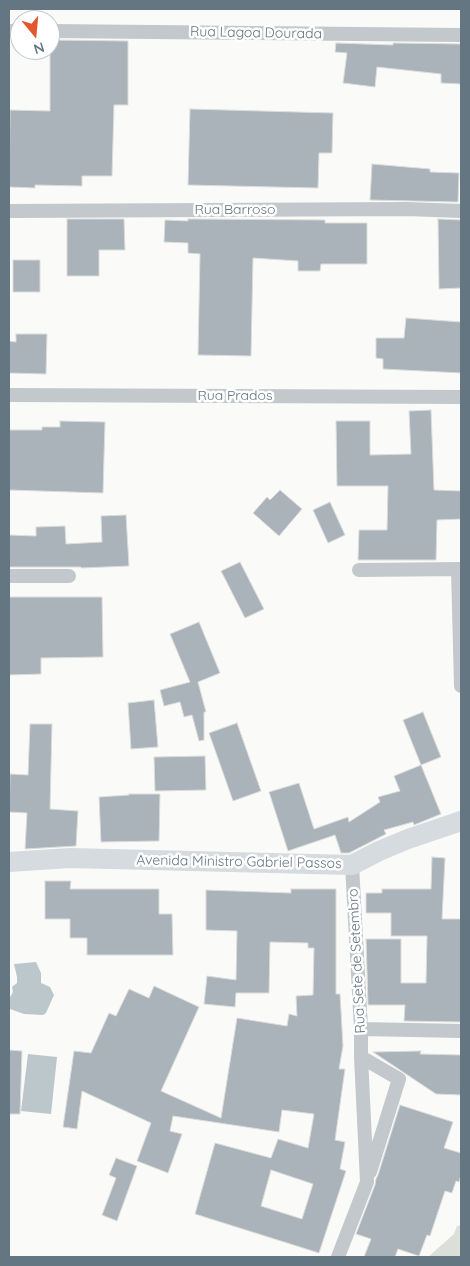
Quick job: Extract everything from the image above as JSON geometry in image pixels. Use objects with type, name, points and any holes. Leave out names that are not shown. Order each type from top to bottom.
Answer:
[{"type":"main road","name":"Avenida Ministro Gabriel Passos","points":[[9,862],[70,858],[352,865],[386,848],[461,821]]},
{"type":"street","name":"Rua Lagoa Dourada","points":[[60,31],[461,35]]},
{"type":"street","name":"Rua Barroso","points":[[9,211],[406,209],[461,212]]},
{"type":"street","name":"Rua Prados","points":[[9,395],[461,397]]},
{"type":"street","points":[[359,570],[460,570],[461,686]]},
{"type":"street","points":[[9,576],[69,576]]},
{"type":"street","name":"Rua Sete de Setembro","points":[[352,865],[362,1029],[361,1057],[367,1182]]},
{"type":"street","points":[[362,1029],[461,1031]]},
{"type":"street","name":"Rua Sete de Setembro","points":[[338,1257],[367,1182],[399,1079],[361,1057]]},
{"type":"shaded area","points":[[36,962],[41,973],[41,983],[50,987],[54,995],[46,1013],[43,1015],[24,1014],[10,1009],[9,999],[13,992],[12,987],[17,983],[14,964]]},
{"type":"shaded area","points":[[28,1054],[57,1057],[51,1114],[21,1111]]},
{"type":"shaded area","points":[[461,1225],[461,1257],[428,1257],[454,1234],[457,1226]]},
{"type":"building","points":[[60,40],[128,41],[128,105],[114,105],[112,176],[82,176],[82,186],[35,185],[35,188],[9,187],[10,110],[50,111],[50,60],[60,60]]},
{"type":"building","points":[[336,43],[393,45],[393,43],[461,44],[461,84],[441,83],[441,74],[377,67],[375,87],[343,83],[347,53],[335,52]]},
{"type":"building","points":[[190,109],[333,113],[332,153],[319,153],[318,188],[188,185]]},
{"type":"building","points":[[372,164],[430,169],[430,172],[459,173],[458,202],[370,200]]},
{"type":"building","points":[[67,219],[124,219],[125,250],[99,250],[99,276],[67,276]]},
{"type":"building","points":[[188,219],[325,220],[325,223],[367,223],[367,264],[321,264],[320,271],[298,271],[298,261],[253,258],[251,356],[198,355],[200,254],[188,253],[188,243],[164,242],[165,220],[188,221]]},
{"type":"building","points":[[438,219],[461,220],[461,288],[439,289]]},
{"type":"building","points":[[13,260],[40,260],[40,292],[13,292]]},
{"type":"building","points":[[406,318],[461,322],[461,373],[383,369],[383,359],[376,358],[376,338],[404,338]]},
{"type":"building","points":[[16,334],[47,334],[46,374],[9,373],[9,341],[16,342]]},
{"type":"building","points":[[431,410],[434,490],[461,491],[461,519],[437,520],[436,560],[358,560],[359,530],[387,530],[388,486],[337,486],[336,421],[370,421],[370,455],[411,454],[409,411]]},
{"type":"building","points":[[60,421],[105,422],[103,493],[9,490],[9,430],[42,430],[42,427],[60,427]]},
{"type":"building","points":[[280,490],[302,509],[279,536],[253,513],[267,497],[270,500]]},
{"type":"building","points":[[330,502],[345,535],[328,543],[313,510]]},
{"type":"building","points":[[126,515],[129,566],[81,568],[9,567],[9,535],[36,536],[36,527],[65,526],[66,544],[102,542],[101,516]]},
{"type":"building","points":[[240,562],[264,609],[245,618],[221,571]]},
{"type":"building","points":[[9,597],[102,597],[103,657],[41,658],[41,674],[9,675]]},
{"type":"building","points":[[199,622],[220,673],[198,682],[206,712],[204,712],[204,740],[199,741],[192,715],[184,717],[180,702],[164,706],[160,690],[190,682],[170,634]]},
{"type":"building","points":[[154,700],[158,747],[131,749],[128,703]]},
{"type":"building","points":[[423,712],[441,757],[421,765],[403,720]]},
{"type":"building","points":[[237,723],[261,791],[233,801],[209,733]]},
{"type":"building","points":[[30,724],[52,724],[50,809],[78,811],[76,846],[25,849],[27,813],[9,812],[10,774],[28,775]]},
{"type":"building","points":[[205,756],[206,790],[155,791],[154,757]]},
{"type":"building","points":[[421,765],[441,814],[414,825],[413,822],[384,830],[386,834],[349,853],[341,853],[335,835],[288,851],[269,792],[299,783],[314,829],[348,817],[349,822],[380,802],[378,797],[400,791],[394,776]]},
{"type":"building","points":[[129,794],[160,794],[159,841],[101,842],[99,797]]},
{"type":"building","points":[[432,857],[445,858],[442,919],[461,919],[461,1022],[404,1021],[405,1005],[368,1005],[366,939],[401,939],[401,983],[426,983],[427,936],[391,936],[391,913],[366,913],[366,893],[382,893],[382,889],[431,889]]},
{"type":"building","points":[[45,881],[71,881],[70,889],[159,889],[159,914],[172,914],[173,955],[87,955],[87,938],[70,938],[70,919],[45,919]]},
{"type":"building","points":[[291,889],[336,889],[336,994],[340,994],[343,1046],[339,1069],[345,1069],[335,1140],[345,1142],[340,1169],[346,1171],[319,1253],[195,1214],[215,1143],[271,1158],[278,1139],[308,1148],[314,1114],[282,1110],[279,1132],[173,1116],[170,1131],[182,1134],[168,1173],[137,1161],[151,1123],[82,1091],[77,1129],[63,1127],[74,1051],[91,1053],[109,1013],[116,1016],[129,989],[149,998],[154,986],[199,1007],[161,1091],[221,1118],[237,1018],[287,1026],[289,1014],[297,1016],[296,996],[313,995],[314,948],[308,948],[308,943],[270,942],[269,993],[236,993],[235,1007],[204,1004],[207,976],[236,980],[237,931],[206,930],[206,890],[291,893]],"holes":[[[271,1170],[313,1184],[302,1219],[261,1206]]]},
{"type":"building","points":[[9,1050],[22,1051],[20,1114],[9,1114]]},
{"type":"building","points":[[421,1051],[420,1054],[461,1055],[461,1095],[436,1094],[373,1052]]},
{"type":"building","points":[[400,1105],[453,1122],[444,1148],[461,1153],[461,1175],[459,1182],[456,1181],[452,1193],[445,1191],[430,1236],[427,1235],[419,1256],[398,1249],[395,1257],[364,1257],[371,1239],[356,1234],[375,1185]]},
{"type":"building","points":[[116,1158],[137,1166],[117,1221],[102,1215],[116,1178],[109,1175]]}]
